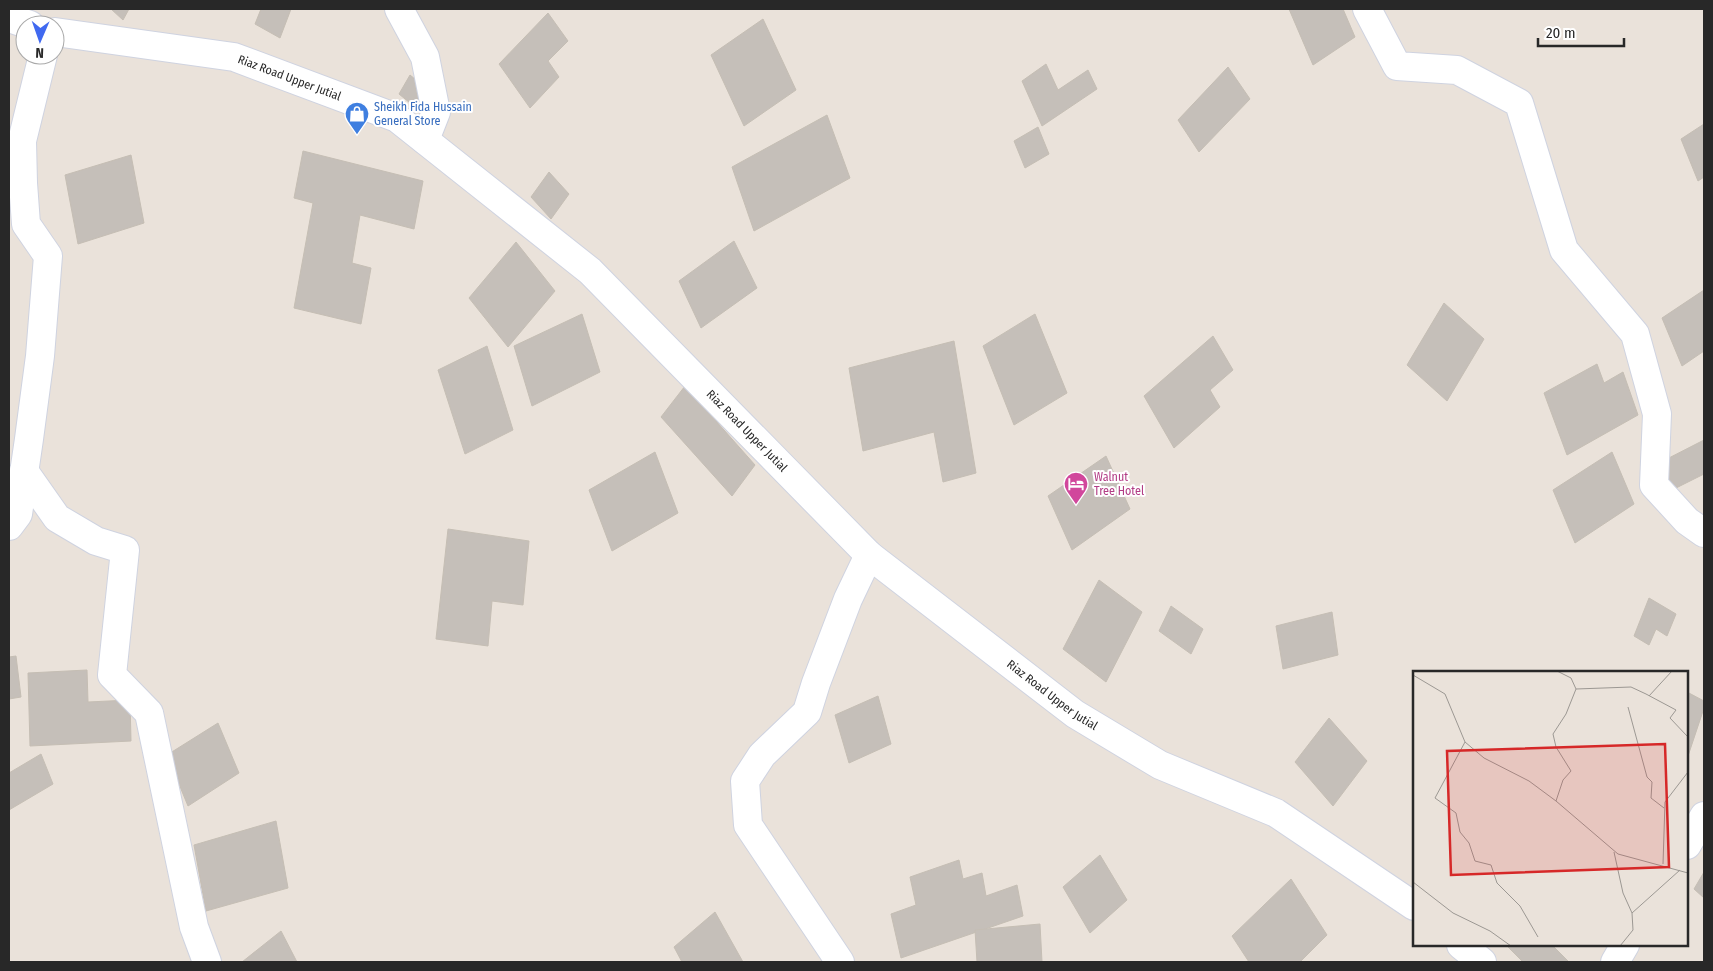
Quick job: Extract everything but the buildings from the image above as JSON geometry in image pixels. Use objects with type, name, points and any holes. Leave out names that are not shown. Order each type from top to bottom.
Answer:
[{"type":"street","points":[[399,9],[425,57],[436,112],[425,140]]},
{"type":"street","points":[[1368,9],[1397,66],[1457,70],[1519,103],[1564,250],[1634,334],[1657,414],[1654,485],[1686,521],[1704,533]]},
{"type":"street","name":"Riaz Road Upper Jutial","points":[[65,33],[234,57],[397,118],[590,272],[869,555],[1075,714],[1160,766],[1276,813],[1413,905]]},
{"type":"street","points":[[9,526],[18,514],[40,356],[48,256],[26,224],[22,141],[41,65]]},
{"type":"street","points":[[24,471],[58,518],[96,541],[125,550],[112,675],[149,713],[194,927],[207,962]]},
{"type":"street","points":[[840,962],[748,825],[745,781],[762,755],[807,712],[816,682],[848,599],[869,555]]},
{"type":"street","points":[[1688,842],[1704,816]]},
{"type":"street","points":[[1462,946],[1482,962]]},
{"type":"street","points":[[1615,962],[1625,946]]},
{"type":"place","name":"Sheikh Fida Hussain General Store","points":[[357,135]]},
{"type":"place","name":"Walnut Tree Hotel","points":[[1076,505]]}]
